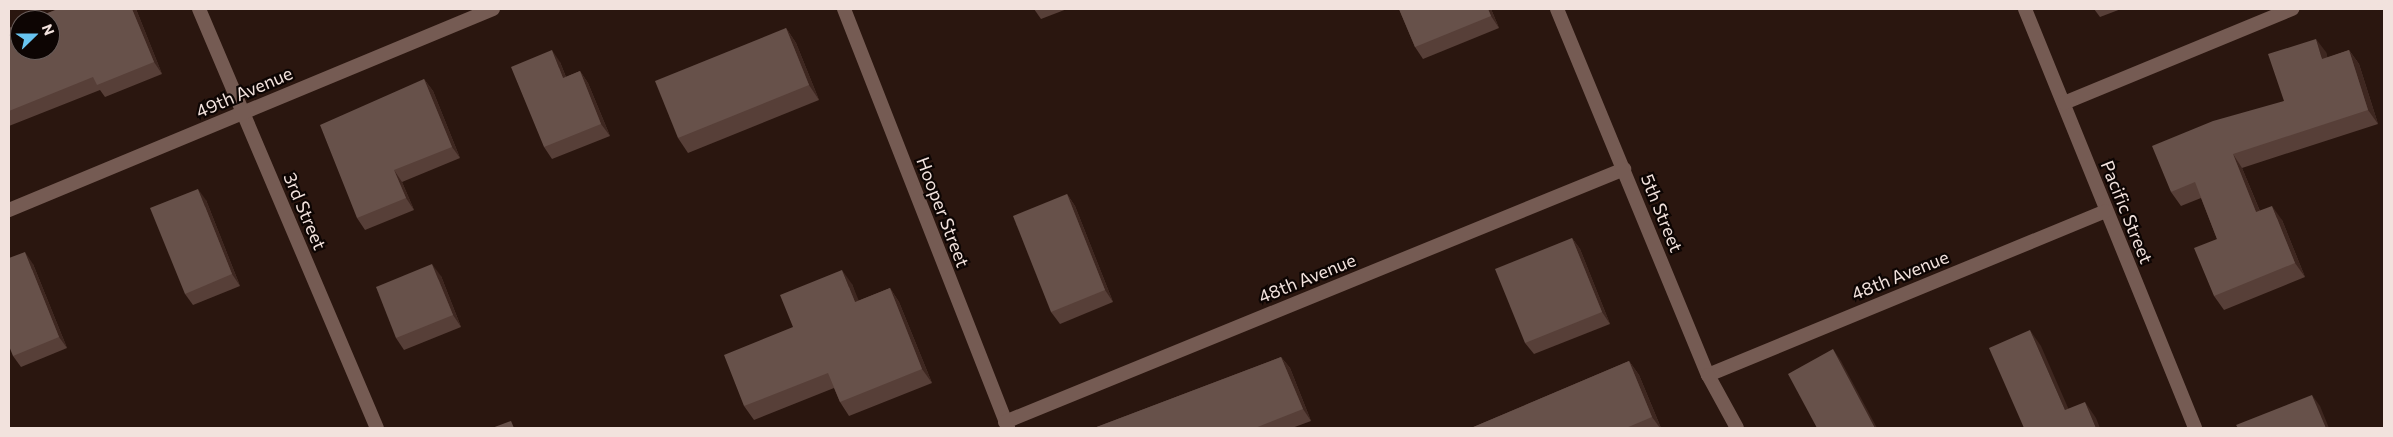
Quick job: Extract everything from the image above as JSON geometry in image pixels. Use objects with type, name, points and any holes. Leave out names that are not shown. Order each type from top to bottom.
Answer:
[{"type":"street","name":"3rd Street","points":[[199,9],[377,428]]},
{"type":"street","name":"49th Avenue","points":[[9,210],[493,9]]},
{"type":"street","name":"Hooper Street","points":[[844,9],[1006,425]]},
{"type":"street","name":"5th Street","points":[[1557,9],[1708,375],[1737,428]]},
{"type":"street","name":"Pacific Street","points":[[2025,9],[2195,428]]},
{"type":"street","points":[[2064,103],[2292,9]]},
{"type":"street","name":"48th Avenue","points":[[1006,425],[1624,169]]},
{"type":"street","name":"48th Avenue","points":[[1708,375],[2106,211]]},
{"type":"building","points":[[132,9],[154,62],[97,85],[93,77],[9,111],[9,28],[10,60],[60,60],[60,10],[55,10]]},
{"type":"building","points":[[1399,9],[1488,9],[1491,16],[1415,47]]},
{"type":"building","points":[[786,28],[809,85],[678,138],[655,81]]},
{"type":"building","points":[[2316,39],[2322,59],[2349,50],[2368,110],[2233,154],[2256,212],[2272,206],[2295,263],[2214,296],[2194,248],[2217,239],[2195,182],[2171,192],[2152,146],[2213,121],[2284,101],[2268,54]]},
{"type":"building","points":[[552,50],[563,78],[580,71],[601,124],[544,147],[511,67]]},
{"type":"building","points":[[424,79],[452,147],[394,170],[406,198],[357,218],[320,125]]},
{"type":"building","points":[[198,189],[232,274],[185,294],[150,208]]},
{"type":"building","points":[[1067,194],[1105,290],[1051,312],[1013,216]]},
{"type":"building","points":[[1572,238],[1602,312],[1525,343],[1495,269]]},
{"type":"building","points":[[25,252],[59,337],[13,356],[9,346],[9,258]]},
{"type":"building","points":[[432,264],[453,315],[396,338],[376,287]]},
{"type":"building","points":[[842,270],[855,302],[890,288],[922,369],[840,402],[828,373],[744,406],[724,355],[793,327],[780,295]]},
{"type":"building","points":[[2030,330],[2065,410],[2085,402],[2096,428],[2024,428],[1989,348]]},
{"type":"building","points":[[1833,349],[1875,428],[1817,428],[1788,374]]},
{"type":"building","points":[[1281,357],[1303,409],[1255,428],[1094,428]]},
{"type":"building","points":[[1629,361],[1652,417],[1626,428],[1471,428]]},
{"type":"building","points":[[2312,395],[2326,428],[2238,428],[2236,425]]},
{"type":"building","points":[[511,421],[514,428],[492,428]]}]
